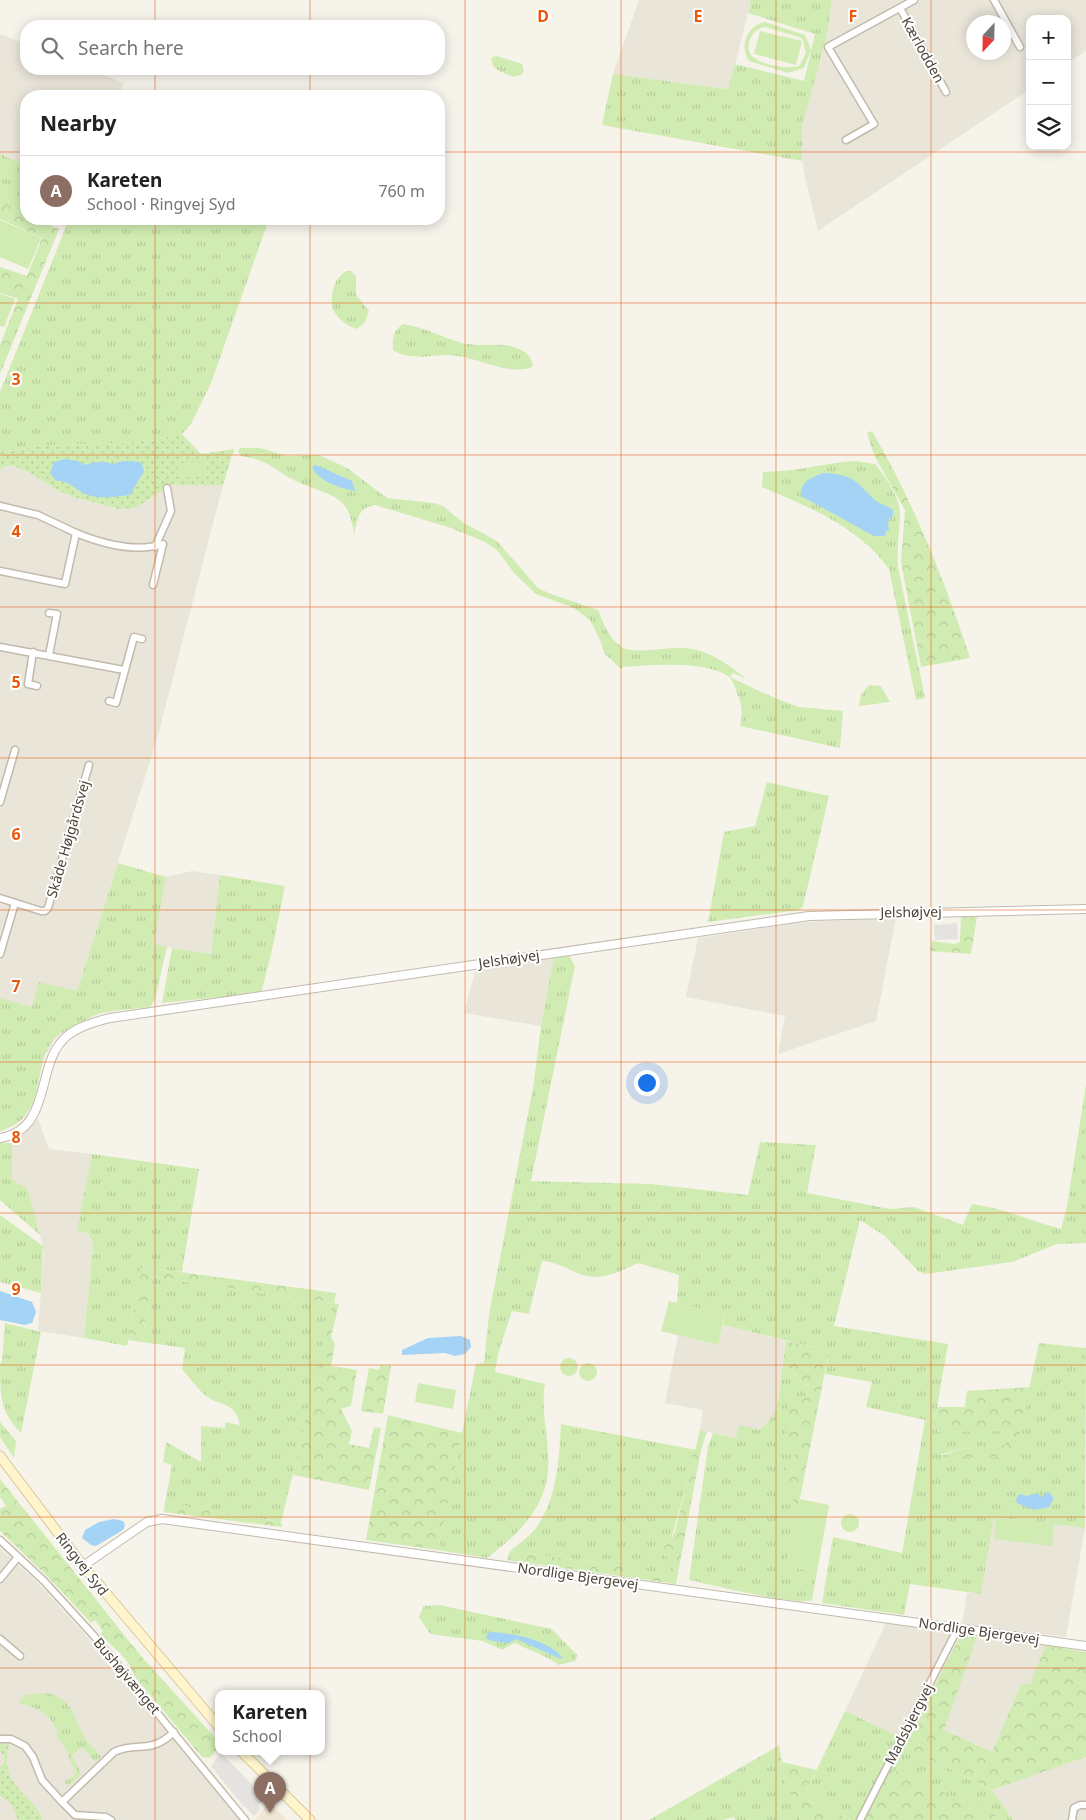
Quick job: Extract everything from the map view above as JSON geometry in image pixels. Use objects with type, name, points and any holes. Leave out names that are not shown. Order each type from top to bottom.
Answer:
[{"type":"main road","name":"Ringvej Syd","points":[[0,1456],[83,1566],[169,1670],[215,1722]]},
{"type":"main road","name":"Ringvej Syd","points":[[169,1670],[215,1714]]},
{"type":"main road","points":[[245,1755],[308,1818]]},
{"type":"main road","points":[[253,1755],[308,1818]]},
{"type":"street","points":[[846,140],[874,124],[828,47],[914,0]]},
{"type":"street","points":[[994,0],[1020,47]]},
{"type":"street","name":"Kærlodden","points":[[900,8],[946,92]]},
{"type":"street","points":[[156,547],[170,511],[167,488]]},
{"type":"street","points":[[0,506],[38,515],[76,534],[110,545],[135,548],[156,547],[163,544],[153,585]]},
{"type":"street","points":[[0,571],[65,584],[76,534]]},
{"type":"street","points":[[49,613],[57,614],[49,655]]},
{"type":"street","points":[[109,701],[116,703],[134,637],[142,639]]},
{"type":"street","points":[[0,647],[124,670]]},
{"type":"street","points":[[33,652],[28,684],[37,686]]},
{"type":"street","points":[[0,802],[15,750]]},
{"type":"street","name":"Skåde Højgårdsvej","points":[[0,898],[46,911],[89,765]]},
{"type":"street","points":[[0,954],[15,903]]},
{"type":"street","name":"Jelshøjvej","points":[[0,1138],[20,1129],[36,1112],[49,1064],[60,1043],[67,1035],[110,1018],[809,916],[857,913],[1086,909]]},
{"type":"street","name":"Nordlige Bjergevej","points":[[83,1566],[147,1522],[162,1519],[1086,1646]]},
{"type":"street","name":"Bushøjvænget","points":[[0,1540],[71,1610],[245,1820]]},
{"type":"street","points":[[0,1579],[18,1556]]},
{"type":"street","name":"Madsbjergvej","points":[[860,1820],[958,1628]]},
{"type":"street","points":[[0,1639],[20,1656]]},
{"type":"street","points":[[62,1802],[114,1752],[123,1748],[147,1748],[161,1743],[174,1732]]},
{"type":"street","points":[[0,1739],[11,1739],[25,1746],[33,1756],[42,1780],[75,1816],[106,1817],[111,1820]]},
{"type":"street","points":[[1072,1820],[1074,1808],[1086,1805]]},
{"type":"shaded area","points":[[639,0],[751,0],[729,89],[613,74]]},
{"type":"shaded area","points":[[832,0],[1086,0],[1086,51],[1071,60],[1071,15],[1026,15],[1026,92],[818,231],[805,177],[800,145],[805,109],[827,35]]},
{"type":"shaded area","points":[[0,34],[20,42],[20,75],[103,75],[124,83],[121,90],[20,90],[20,162],[0,154]]},
{"type":"shaded area","points":[[10,465],[29,472],[55,489],[73,497],[119,509],[171,485],[223,485],[157,739],[77,991],[77,1026],[60,1034],[53,1041],[48,1052],[0,1056],[0,469]]},
{"type":"shaded area","points":[[192,871],[220,875],[211,954],[154,945],[166,877]]},
{"type":"shaded area","points":[[896,918],[876,1021],[778,1054],[785,1016],[686,997],[698,938],[805,922]]},
{"type":"shaded area","points":[[957,923],[958,939],[935,940],[934,925]]},
{"type":"shaded area","points":[[554,956],[541,1026],[464,1013],[476,968]]},
{"type":"shaded area","points":[[38,1118],[49,1149],[92,1154],[77,1230],[90,1234],[93,1245],[84,1338],[38,1331],[44,1252],[38,1226],[12,1180],[12,1143],[31,1127]]},
{"type":"shaded area","points":[[723,1325],[786,1341],[777,1411],[768,1424],[759,1430],[736,1438],[700,1430],[703,1410],[665,1403],[678,1335],[718,1345]]},
{"type":"shaded area","points":[[993,1517],[1085,1528],[1066,1637],[962,1624],[967,1593],[981,1594]]},
{"type":"shaded area","points":[[0,1548],[40,1585],[91,1641],[101,1657],[130,1687],[239,1820],[0,1820]]},
{"type":"shaded area","points":[[886,1623],[953,1632],[900,1737],[845,1711]]},
{"type":"shaded area","points":[[977,1637],[1046,1645],[1030,1684],[1021,1684],[992,1752],[943,1729]]},
{"type":"shaded area","points":[[219,1755],[223,1755],[265,1798],[258,1805],[261,1809],[254,1816],[245,1807],[248,1803],[244,1807],[211,1766]]},
{"type":"shaded area","points":[[1086,1757],[1086,1820],[1013,1820],[992,1790]]},
{"type":"shaded area","points":[[265,1798],[287,1820],[255,1820],[265,1807],[261,1802]]},
{"type":"green space","points":[[751,0],[832,0],[827,35],[802,126],[802,161],[602,125],[613,74],[728,89],[735,64],[804,81],[815,34],[748,13]]},
{"type":"green space","points":[[765,22],[805,35],[811,50],[804,68],[788,73],[749,61],[745,49],[746,37],[759,24]],"holes":[[[765,27],[802,38],[806,52],[800,65],[796,67],[783,67],[761,62],[749,52],[751,38],[761,28]]]},
{"type":"green space","points":[[760,31],[802,41],[796,65],[754,54]]},
{"type":"green space","points":[[497,56],[522,64],[524,70],[521,75],[513,77],[495,68],[492,57]]},
{"type":"green space","points":[[0,154],[20,162],[20,212],[0,204]]},
{"type":"green space","points":[[0,204],[20,212],[20,225],[50,225],[59,229],[0,374],[0,345],[18,299],[0,293],[0,267],[27,276],[42,238],[0,219]]},
{"type":"green space","points":[[0,220],[41,238],[28,269],[0,257]]},
{"type":"green space","points":[[67,225],[267,225],[211,383],[191,424],[182,434],[144,442],[41,446],[0,452],[0,392]]},
{"type":"green space","points":[[347,271],[351,271],[356,276],[356,294],[369,311],[365,322],[357,329],[342,321],[333,308],[332,296],[335,283]]},
{"type":"green space","points":[[0,294],[15,299],[4,327],[0,326]]},
{"type":"green space","points":[[403,324],[411,325],[462,343],[506,345],[527,354],[533,366],[525,369],[515,369],[460,356],[421,357],[406,355],[393,350],[395,332]]},
{"type":"green space","points":[[872,431],[901,485],[927,542],[970,658],[921,667],[901,562],[905,510],[874,455],[867,433]]},
{"type":"green space","points":[[182,434],[201,454],[234,449],[223,485],[171,485],[135,508],[119,509],[73,497],[55,489],[29,472],[10,465],[0,469],[0,452],[41,446],[144,442]]},
{"type":"green space","points":[[240,448],[260,448],[287,456],[319,455],[347,468],[387,498],[434,503],[443,506],[462,522],[497,541],[538,588],[598,610],[609,634],[620,646],[633,650],[694,649],[725,663],[746,679],[733,673],[730,677],[770,696],[799,707],[843,711],[840,748],[740,726],[742,709],[734,686],[728,676],[718,671],[676,665],[647,665],[622,667],[621,669],[604,653],[601,642],[590,620],[574,608],[536,594],[514,573],[497,550],[485,542],[451,528],[375,505],[369,506],[361,512],[354,536],[347,509],[341,502],[333,496],[290,478],[262,461],[241,456],[238,452]]},
{"type":"green space","points":[[206,461],[207,476],[179,478],[178,463]]},
{"type":"green space","points":[[856,461],[875,464],[891,486],[897,499],[900,512],[897,553],[898,567],[925,698],[916,700],[889,569],[877,554],[848,530],[797,502],[762,487],[763,472],[787,471]]},
{"type":"green space","points":[[869,685],[881,686],[890,702],[859,706],[861,695]]},
{"type":"green space","points":[[767,782],[829,796],[803,906],[799,910],[708,922],[724,832],[755,826]]},
{"type":"green space","points":[[118,863],[166,877],[154,944],[167,947],[155,999],[150,1007],[99,1014],[59,1034],[50,1044],[44,1057],[34,1100],[27,1113],[16,1124],[0,1131],[0,998],[32,1007],[39,982],[77,991]]},
{"type":"green space","points":[[220,875],[285,886],[261,993],[162,1003],[172,948],[211,954]]},
{"type":"green space","points":[[961,917],[977,917],[971,954],[930,951],[932,941],[954,944],[960,942]]},
{"type":"green space","points":[[569,955],[575,966],[531,1181],[651,1184],[748,1195],[760,1142],[816,1145],[807,1193],[890,1209],[914,1207],[963,1225],[972,1204],[1061,1229],[1067,1206],[1086,1084],[1086,1243],[1057,1244],[1012,1262],[925,1274],[918,1271],[885,1236],[860,1220],[834,1326],[948,1344],[934,1425],[939,1432],[1012,1430],[1009,1444],[960,1449],[940,1455],[1014,1457],[1039,1343],[1086,1348],[1085,1528],[994,1517],[981,1594],[910,1584],[904,1615],[822,1603],[833,1537],[902,1553],[925,1420],[866,1407],[872,1382],[825,1374],[829,1351],[723,1325],[725,1315],[677,1303],[679,1275],[638,1263],[607,1275],[591,1277],[542,1261],[529,1314],[512,1311],[498,1354],[495,1372],[545,1384],[544,1410],[548,1471],[540,1501],[523,1526],[487,1558],[438,1550],[476,1364],[484,1363],[489,1314],[533,1088],[541,1026],[554,956]]},
{"type":"green space","points":[[0,1143],[12,1143],[12,1180],[27,1188],[40,1235],[0,1200]]},
{"type":"green space","points":[[92,1154],[199,1169],[182,1272],[142,1267],[127,1346],[84,1338],[93,1245],[89,1234],[77,1230]]},
{"type":"green space","points":[[0,1215],[43,1246],[41,1293],[0,1282]]},
{"type":"green space","points":[[142,1267],[336,1293],[334,1303],[339,1304],[331,1337],[335,1344],[331,1366],[357,1370],[351,1406],[341,1409],[352,1431],[349,1444],[369,1448],[374,1427],[381,1428],[369,1490],[293,1475],[333,1303],[153,1277],[142,1342],[128,1340]]},
{"type":"green space","points":[[153,1277],[333,1303],[318,1373],[281,1522],[165,1503],[172,1465],[163,1462],[166,1442],[201,1462],[201,1426],[225,1428],[225,1422],[240,1425],[238,1417],[231,1408],[206,1396],[182,1369],[185,1348],[142,1342]]},
{"type":"green space","points":[[669,1301],[725,1315],[718,1345],[661,1331]]},
{"type":"green space","points":[[5,1323],[41,1332],[21,1433],[9,1418],[1,1395],[0,1364],[2,1361]]},
{"type":"green space","points":[[786,1341],[829,1351],[798,1509],[777,1474],[796,1454],[789,1442],[785,1423],[789,1403],[800,1403],[809,1388],[791,1368],[782,1371]]},
{"type":"green space","points":[[569,1358],[575,1361],[578,1367],[575,1373],[569,1376],[563,1373],[560,1367],[563,1361]]},
{"type":"green space","points":[[588,1363],[594,1366],[597,1372],[594,1378],[588,1381],[582,1378],[579,1372],[582,1366]]},
{"type":"green space","points":[[380,1365],[391,1366],[383,1414],[361,1411],[369,1368],[379,1370]]},
{"type":"green space","points":[[791,1368],[809,1388],[800,1404],[789,1403],[797,1454],[777,1474],[798,1509],[787,1566],[817,1572],[812,1600],[773,1598],[689,1580],[708,1447],[713,1433],[736,1438],[739,1425],[759,1430],[775,1412],[782,1371]]},
{"type":"green space","points":[[418,1383],[456,1390],[453,1409],[415,1402]]},
{"type":"green space","points":[[1031,1387],[1014,1458],[939,1457],[960,1449],[1009,1444],[1012,1431],[939,1432],[934,1425],[937,1407],[965,1407],[967,1391]]},
{"type":"green space","points":[[388,1415],[462,1433],[438,1550],[366,1540]]},
{"type":"green space","points":[[0,1422],[16,1441],[14,1458],[0,1437]]},
{"type":"green space","points":[[561,1424],[696,1450],[671,1540],[668,1557],[671,1565],[670,1572],[665,1576],[621,1566],[510,1551],[535,1529],[550,1501],[556,1476]]},
{"type":"green space","points":[[700,1430],[707,1431],[701,1450],[676,1584],[507,1560],[510,1551],[621,1566],[665,1576],[670,1572],[670,1565],[661,1551],[664,1543],[671,1540],[675,1531]]},
{"type":"green space","points":[[0,1479],[141,1656],[215,1738],[215,1751],[210,1758],[202,1757],[135,1677],[125,1658],[100,1634],[103,1631],[95,1620],[91,1623],[49,1578],[0,1531],[0,1509],[6,1506],[0,1497]]},
{"type":"green space","points":[[800,1499],[829,1505],[817,1572],[787,1566]]},
{"type":"green space","points":[[165,1503],[281,1522],[282,1527],[164,1512]]},
{"type":"green space","points":[[846,1514],[854,1514],[859,1519],[857,1530],[846,1532],[841,1527],[841,1519]]},
{"type":"green space","points":[[996,1517],[1054,1524],[1052,1546],[994,1539]]},
{"type":"green space","points":[[439,1605],[552,1629],[577,1655],[575,1661],[559,1665],[515,1643],[502,1650],[483,1641],[430,1634],[419,1617],[424,1606]]},
{"type":"green space","points":[[961,1634],[977,1637],[944,1730],[992,1752],[1021,1684],[1030,1684],[1046,1645],[1086,1652],[1086,1757],[992,1790],[903,1746]]},
{"type":"green space","points":[[45,1693],[61,1698],[67,1703],[85,1738],[101,1756],[95,1762],[82,1747],[72,1755],[81,1774],[68,1786],[64,1782],[76,1774],[64,1745],[57,1738],[54,1724],[38,1710],[18,1703],[25,1695]]},
{"type":"green space","points":[[845,1711],[900,1737],[856,1820],[851,1820],[803,1798]]},
{"type":"green space","points":[[0,1744],[9,1744],[7,1764],[12,1780],[40,1813],[42,1820],[18,1820],[12,1805],[0,1795],[0,1767],[4,1763],[4,1756],[0,1751]]},
{"type":"green space","points":[[779,1745],[782,1762],[816,1770],[803,1798],[851,1820],[801,1820],[773,1749]]},
{"type":"green space","points":[[903,1746],[992,1790],[1013,1820],[996,1820],[994,1815],[891,1769]]},
{"type":"green space","points":[[773,1749],[801,1820],[735,1820],[734,1817],[723,1820],[649,1820]]},
{"type":"green space","points":[[891,1769],[995,1815],[996,1820],[864,1820]]},
{"type":"water","points":[[65,459],[78,461],[85,465],[98,462],[112,464],[123,461],[141,462],[144,471],[130,495],[98,497],[87,495],[65,482],[56,481],[50,473],[54,462]]},
{"type":"water","points":[[316,465],[352,481],[355,491],[337,486],[320,477],[312,467]]},
{"type":"water","points":[[823,473],[841,475],[853,480],[875,500],[893,510],[893,515],[888,521],[889,530],[886,531],[885,536],[874,536],[801,496],[804,483]]},
{"type":"water","points":[[0,1291],[32,1302],[36,1312],[32,1323],[25,1325],[0,1320]]},
{"type":"water","points":[[461,1336],[470,1340],[471,1347],[465,1354],[455,1356],[445,1353],[402,1355],[402,1350],[428,1338]]},
{"type":"water","points":[[1048,1491],[1054,1498],[1049,1507],[1034,1510],[1015,1502],[1019,1494],[1027,1496],[1036,1493],[1043,1497]]},
{"type":"water","points":[[114,1519],[123,1521],[125,1525],[123,1530],[96,1546],[91,1545],[82,1538],[85,1530],[99,1522]]},
{"type":"water","points":[[488,1633],[511,1634],[539,1642],[548,1646],[562,1657],[561,1659],[516,1639],[507,1644],[486,1638]]},
{"type":"place","name":"Kareten","points":[[270,1813]]}]
